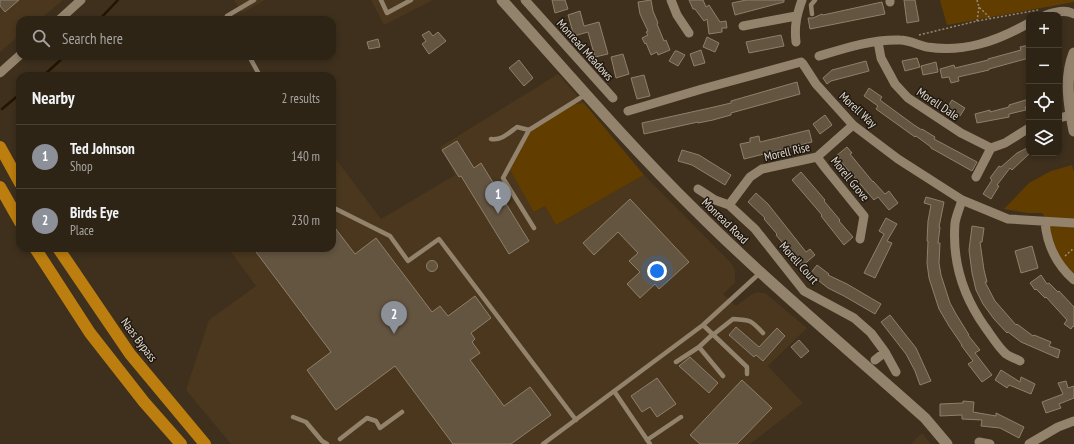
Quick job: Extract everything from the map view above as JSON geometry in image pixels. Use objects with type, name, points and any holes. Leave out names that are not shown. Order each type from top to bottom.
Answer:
[{"type":"highway","points":[[0,147],[16,176]]},
{"type":"highway","points":[[0,187],[16,215]]},
{"type":"highway","points":[[38,252],[90,333],[144,402],[181,444]]},
{"type":"highway","name":"Naas Bypass","points":[[61,252],[130,354],[205,444]]},
{"type":"street","points":[[63,16],[81,0]]},
{"type":"street","name":"Monread Road","points":[[502,0],[694,209],[761,272],[925,418],[947,444]]},
{"type":"street","name":"Monread Meadows","points":[[525,0],[612,98]]},
{"type":"street","points":[[671,0],[677,15],[689,33]]},
{"type":"street","points":[[796,42],[796,16],[802,0]]},
{"type":"street","points":[[1061,12],[1069,11],[1074,14]]},
{"type":"street","points":[[743,26],[796,16]]},
{"type":"street","points":[[819,56],[852,47],[878,42],[901,40],[907,40],[926,47],[947,49],[965,48],[1000,38],[1026,25]]},
{"type":"street","points":[[540,42],[552,32]]},
{"type":"street","name":"Morell Dale","points":[[878,42],[881,58],[891,77],[895,84],[908,98],[961,133],[991,148]]},
{"type":"street","points":[[1074,53],[1068,81],[1069,107],[1074,131]]},
{"type":"street","points":[[1,72],[16,59]]},
{"type":"street","name":"Morell Way","points":[[628,111],[709,86],[801,62],[816,84],[853,125],[898,159],[962,200],[1008,219],[1074,223]]},
{"type":"street","points":[[1062,117],[1071,115]]},
{"type":"street","name":"Morell Rise","points":[[728,205],[750,178],[762,170],[818,157],[853,125]]},
{"type":"street","points":[[976,177],[991,148],[1005,143],[1026,130]]},
{"type":"street","name":"Morell Grove","points":[[818,157],[864,216],[860,239]]},
{"type":"street","name":"Morell Court","points":[[698,189],[715,200],[728,205],[755,229],[804,291],[854,318],[871,332],[885,352],[896,372]]},
{"type":"street","points":[[962,200],[955,222],[955,244],[957,270],[966,296],[980,321],[995,341],[1006,354],[1020,361]]},
{"type":"street","points":[[1045,222],[1051,251],[1059,265],[1074,280]]},
{"type":"street","points":[[875,360],[885,352]]},
{"type":"street","points":[[1030,444],[1058,427],[1074,421]]},
{"type":"street","points":[[979,442],[990,444]]},
{"type":"lane","points":[[227,16],[254,0]]},
{"type":"lane","points":[[381,0],[387,13],[410,0]]},
{"type":"lane","points":[[812,14],[811,5],[814,0]]},
{"type":"lane","points":[[251,60],[258,72]]},
{"type":"lane","points":[[534,228],[502,178],[529,130],[587,94]]},
{"type":"lane","points":[[491,139],[496,140],[517,127],[529,130]]},
{"type":"lane","points":[[336,209],[390,236],[408,261],[439,239],[576,420]]},
{"type":"lane","points":[[543,444],[703,325],[761,272]]},
{"type":"lane","points":[[676,362],[699,347],[733,319],[747,319],[753,322],[763,333]]},
{"type":"lane","points":[[703,325],[747,367],[747,374]]},
{"type":"lane","points":[[699,347],[723,376]]},
{"type":"lane","points":[[614,392],[649,442],[680,417]]},
{"type":"lane","points":[[340,439],[367,418],[376,421],[380,428],[402,412]]},
{"type":"lane","points":[[293,417],[306,422],[322,441],[327,444]]},
{"type":"path","points":[[977,0],[979,7],[977,21]]},
{"type":"path","points":[[979,7],[991,19]]},
{"type":"path","points":[[907,40],[909,38],[977,21],[1026,14]]},
{"type":"path","points":[[1060,259],[1066,256],[1074,248]]},
{"type":"shaded area","points":[[0,0],[63,0],[44,16],[16,16],[16,38],[0,52]]},
{"type":"shaded area","points":[[234,0],[265,0],[242,13]]},
{"type":"shaded area","points":[[371,0],[433,0],[384,25]]},
{"type":"shaded area","points":[[940,0],[1074,0],[1074,2],[947,25]]},
{"type":"shaded area","points":[[558,74],[584,103],[572,104],[535,212],[545,206],[556,225],[644,175],[731,263],[735,271],[735,283],[723,294],[736,306],[757,292],[765,293],[807,328],[768,366],[803,403],[750,444],[231,444],[186,390],[209,320],[256,286],[231,252],[336,252],[336,159],[381,219],[455,175],[440,147]]},
{"type":"shaded area","points":[[584,103],[644,175],[556,225],[545,206],[534,212],[510,170],[533,127],[574,104]]},
{"type":"shaded area","points":[[1072,165],[1074,172],[1074,274],[1063,264],[1055,252],[1049,226],[1042,213],[1028,213],[1004,209],[1029,183],[1051,171]]},
{"type":"shaded area","points":[[922,433],[931,444],[911,444]]},
{"type":"building","points":[[0,0],[19,0],[5,12],[0,6]]},
{"type":"building","points":[[552,0],[565,0],[568,9],[555,13]]},
{"type":"building","points":[[651,0],[653,11],[658,23],[657,24],[664,41],[666,40],[670,50],[658,55],[657,52],[651,55],[642,38],[648,35],[646,32],[648,31],[640,14],[638,2]]},
{"type":"building","points":[[689,0],[703,0],[706,7],[709,5],[720,22],[726,21],[727,28],[722,28],[722,32],[709,34],[707,19],[704,21],[695,9],[693,9]]},
{"type":"building","points":[[746,0],[784,0],[784,2],[735,15],[732,3]]},
{"type":"building","points":[[904,0],[915,0],[919,21],[907,23]]},
{"type":"building","points":[[882,2],[885,14],[810,29],[808,18]]},
{"type":"building","points":[[580,11],[584,26],[599,22],[608,54],[595,57],[588,32],[574,36],[568,15]]},
{"type":"building","points":[[429,31],[433,36],[438,32],[446,41],[429,54],[422,44],[426,41],[422,35]]},
{"type":"building","points":[[781,35],[784,46],[749,53],[746,42]]},
{"type":"building","points":[[707,37],[719,43],[715,52],[703,47]]},
{"type":"building","points":[[378,39],[380,47],[369,49],[367,42]]},
{"type":"building","points":[[1026,46],[1026,59],[989,70],[958,77],[959,81],[951,83],[949,77],[942,78],[940,69],[954,65],[955,68],[988,60],[1021,50],[1020,47]]},
{"type":"building","points":[[701,50],[705,63],[694,66],[690,54]]},
{"type":"building","points":[[675,51],[685,55],[678,66],[669,61]]},
{"type":"building","points":[[623,54],[629,74],[616,78],[611,57]]},
{"type":"building","points":[[917,58],[920,67],[905,71],[902,61]]},
{"type":"building","points":[[519,60],[533,78],[524,86],[509,68]]},
{"type":"building","points":[[866,61],[869,71],[831,81],[827,84],[823,78],[832,70]]},
{"type":"building","points":[[936,62],[938,72],[923,75],[921,66]]},
{"type":"building","points":[[644,75],[650,96],[637,99],[631,78]]},
{"type":"building","points":[[797,82],[800,94],[731,113],[731,115],[713,120],[644,134],[642,123],[731,103],[731,101]]},
{"type":"building","points":[[869,88],[882,97],[880,100],[914,125],[935,137],[934,139],[977,162],[972,171],[931,148],[876,109],[878,106],[864,96]]},
{"type":"building","points":[[952,100],[965,108],[960,116],[947,108]]},
{"type":"building","points":[[1026,100],[1026,110],[1009,114],[1009,117],[977,123],[975,114],[1009,107],[1009,105]]},
{"type":"building","points":[[825,115],[832,125],[820,134],[813,124]]},
{"type":"building","points":[[809,130],[812,142],[744,159],[740,144],[750,142],[750,138],[759,136],[760,142]]},
{"type":"building","points":[[457,141],[474,168],[481,163],[529,241],[509,254],[461,176],[459,177],[442,150]]},
{"type":"building","points":[[847,147],[852,153],[850,154],[873,182],[885,194],[889,191],[898,203],[889,210],[878,197],[874,200],[836,156]]},
{"type":"building","points":[[1026,148],[1027,156],[1012,170],[1010,168],[997,185],[999,186],[991,199],[983,194],[992,180],[990,178],[999,166],[1001,167],[1017,153]]},
{"type":"building","points":[[682,150],[699,155],[731,175],[725,185],[692,165],[678,161]]},
{"type":"building","points":[[801,172],[825,200],[824,201],[840,220],[839,221],[853,237],[844,245],[821,216],[822,215],[792,180]]},
{"type":"building","points":[[756,193],[768,204],[806,252],[810,249],[815,255],[802,266],[776,235],[777,234],[764,219],[765,218],[748,202]]},
{"type":"building","points":[[926,197],[944,202],[939,227],[938,243],[940,243],[939,263],[941,275],[950,303],[968,335],[980,350],[975,353],[992,375],[982,382],[968,364],[973,361],[961,345],[939,309],[929,278],[927,241],[928,221],[931,205],[924,203]]},
{"type":"building","points":[[630,199],[689,262],[659,289],[655,284],[640,298],[627,284],[640,272],[629,261],[638,253],[618,232],[594,255],[583,243]]},
{"type":"building","points":[[886,218],[897,224],[887,241],[892,243],[875,278],[864,273],[884,234],[879,231]]},
{"type":"building","points":[[972,226],[984,228],[982,242],[980,242],[987,282],[985,282],[995,301],[1016,325],[1017,324],[1033,336],[1034,335],[1051,342],[1049,346],[1060,350],[1058,358],[1021,342],[1008,332],[1007,333],[983,304],[976,290],[972,273],[969,250]]},
{"type":"building","points":[[336,229],[355,254],[376,238],[432,312],[440,306],[448,316],[475,296],[491,318],[471,333],[475,339],[472,342],[480,353],[470,360],[504,406],[530,387],[551,415],[511,444],[453,444],[395,366],[336,410],[307,370],[331,352],[256,252],[336,252]]},
{"type":"building","points":[[1032,246],[1038,268],[1021,273],[1015,251]]},
{"type":"building","points":[[432,260],[436,262],[438,266],[436,270],[432,272],[428,270],[426,266],[428,262]]},
{"type":"building","points":[[817,265],[829,274],[828,275],[847,284],[881,304],[875,314],[828,288],[810,274]]},
{"type":"building","points":[[1041,275],[1047,284],[1049,283],[1058,292],[1059,291],[1074,307],[1074,327],[1073,326],[1071,329],[1064,324],[1067,320],[1046,297],[1045,298],[1036,289],[1035,290],[1030,283]]},
{"type":"building","points":[[890,315],[916,348],[931,381],[920,385],[915,371],[906,354],[881,322]]},
{"type":"building","points":[[736,327],[759,347],[777,328],[785,336],[763,361],[756,355],[754,357],[729,335]]},
{"type":"building","points":[[799,340],[809,351],[801,358],[791,347]]},
{"type":"building","points":[[690,357],[718,383],[709,393],[679,366]]},
{"type":"building","points":[[1001,370],[1020,382],[1021,377],[1035,384],[1031,394],[1009,385],[1007,388],[995,380]]},
{"type":"building","points":[[657,378],[676,404],[657,417],[650,407],[642,412],[631,396]]},
{"type":"building","points":[[742,380],[772,408],[737,444],[700,444],[690,435]]},
{"type":"building","points":[[1066,381],[1068,388],[1074,386],[1074,398],[1059,404],[1061,408],[1046,413],[1042,402],[1063,394],[1058,383]]},
{"type":"building","points":[[963,401],[974,402],[973,412],[996,416],[996,413],[1024,427],[1019,438],[1000,428],[981,426],[982,420],[962,419],[962,415],[940,416],[940,404],[963,403]]},
{"type":"waterway","points":[[103,16],[118,0]]},
{"type":"waterway","points":[[47,72],[61,60]]},
{"type":"waterway","points":[[2,109],[16,97]]},
{"type":"place","name":"Ted Johnson","points":[[498,214]]},
{"type":"place","name":"Birds Eye","points":[[394,334]]}]
